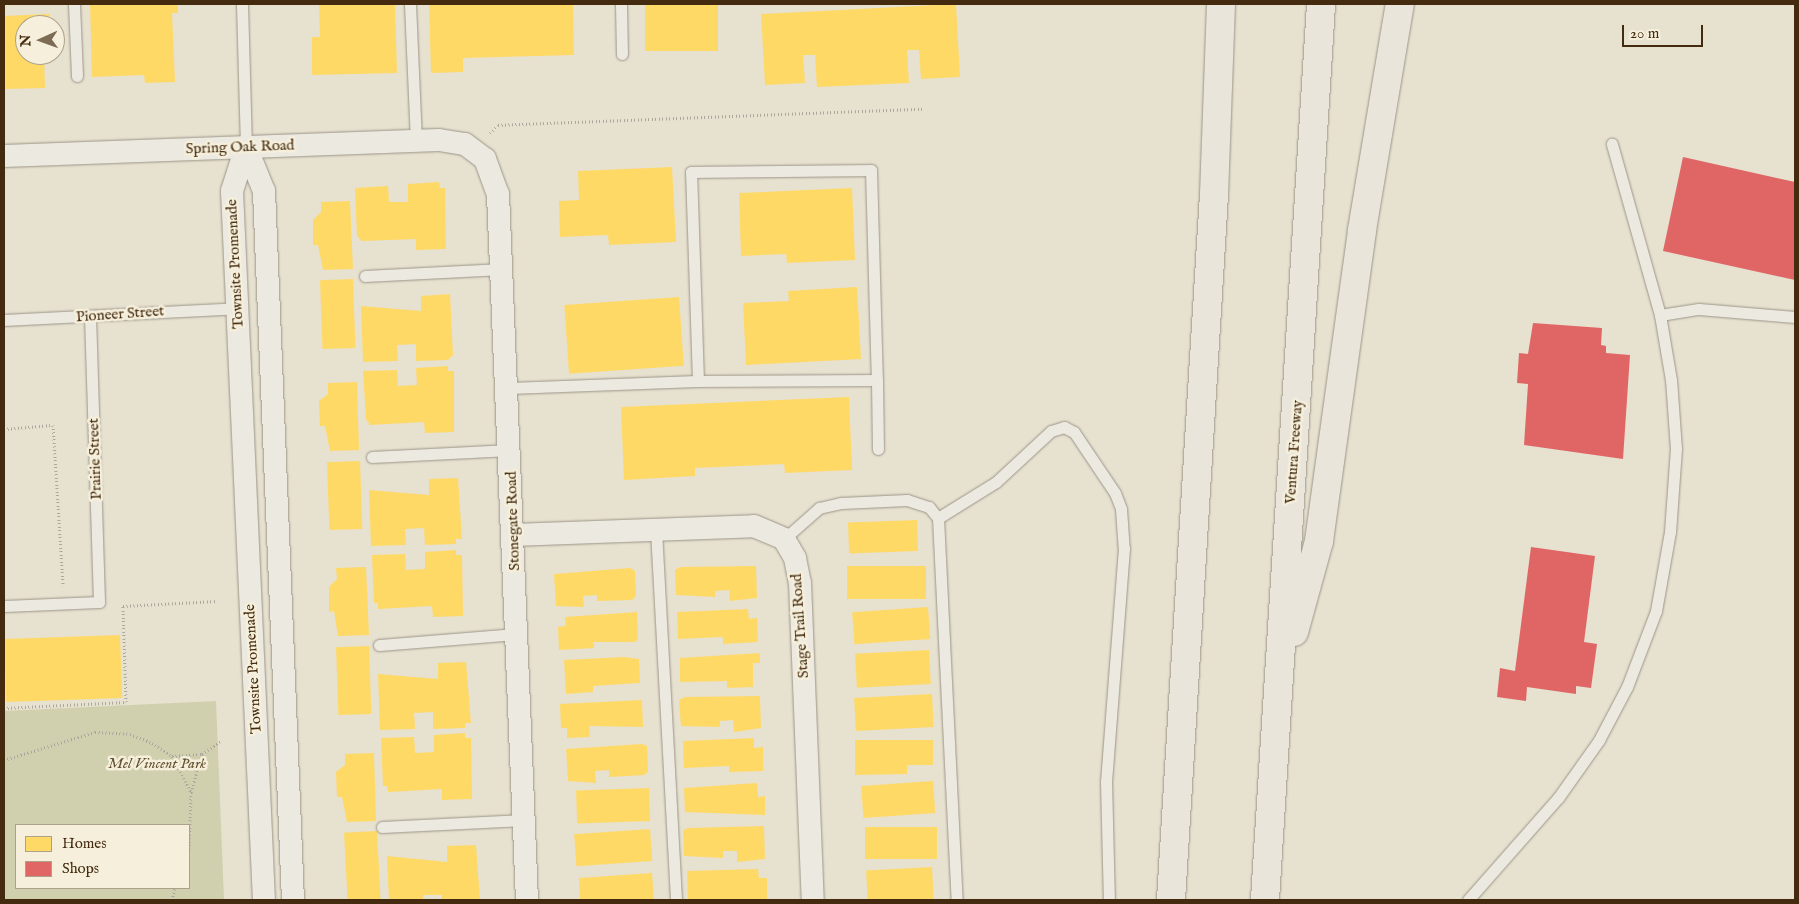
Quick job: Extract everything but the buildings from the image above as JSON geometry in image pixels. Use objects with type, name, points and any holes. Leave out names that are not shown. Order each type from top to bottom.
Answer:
[{"type":"highway","points":[[1203,4],[1214,195]]},
{"type":"highway","points":[[1171,900],[1214,195],[1221,4]]},
{"type":"highway","name":"Ventura Freeway","points":[[1265,900],[1320,4]]},
{"type":"highway","points":[[1279,686],[1319,541],[1362,230],[1400,4]]},
{"type":"street","name":"Spring Oak Road","points":[[4,156],[452,140],[475,150]]},
{"type":"street","name":"Townsite Promenade","points":[[246,147],[232,191],[264,900]]},
{"type":"street","name":"Townsite Promenade","points":[[246,147],[264,191],[292,900]]},
{"type":"street","name":"Stonegate Road","points":[[475,150],[485,159],[496,181],[508,388],[528,900]]},
{"type":"street","points":[[513,536],[754,526],[784,539]]},
{"type":"street","name":"Stage Trail Road","points":[[784,539],[795,558],[800,583],[814,900]]},
{"type":"lane","points":[[74,4],[77,76]]},
{"type":"lane","points":[[242,4],[246,147]]},
{"type":"lane","points":[[410,4],[416,141]]},
{"type":"lane","points":[[621,4],[622,54]]},
{"type":"lane","points":[[1468,900],[1558,798],[1599,740],[1627,686],[1656,611],[1670,532],[1676,449],[1671,380],[1660,315],[1612,144]]},
{"type":"lane","points":[[698,381],[691,172],[870,170],[878,448]]},
{"type":"lane","points":[[365,276],[502,269]]},
{"type":"lane","name":"Pioneer Street","points":[[4,320],[237,308]]},
{"type":"lane","points":[[1660,315],[1698,309],[1795,317]]},
{"type":"lane","name":"Prairie Street","points":[[64,604],[100,602],[90,316]]},
{"type":"lane","points":[[508,388],[698,381],[877,380]]},
{"type":"lane","points":[[938,518],[996,482],[1051,431],[1064,427],[1074,432],[1115,493],[1121,509],[1124,548],[1106,781],[1109,900]]},
{"type":"lane","points":[[372,457],[510,450]]},
{"type":"lane","points":[[784,539],[806,517],[841,503],[907,500],[929,508],[938,518],[942,530],[957,900]]},
{"type":"lane","points":[[656,530],[676,900]]},
{"type":"lane","points":[[4,606],[64,604]]},
{"type":"lane","points":[[379,645],[517,634]]},
{"type":"lane","points":[[382,827],[524,820]]},
{"type":"path","points":[[475,150],[498,125],[924,109]]},
{"type":"path","points":[[4,429],[53,425],[64,604]]},
{"type":"path","points":[[4,708],[126,702],[123,606],[217,600]]},
{"type":"path","points":[[4,760],[69,737],[108,731],[130,734],[172,756],[202,754],[222,740]]},
{"type":"path","points":[[190,824],[191,792],[202,754]]},
{"type":"path","points":[[172,756],[191,792]]},
{"type":"green space","name":"Mel Vincent Park","points":[[216,701],[224,900],[4,900],[4,711]]}]
